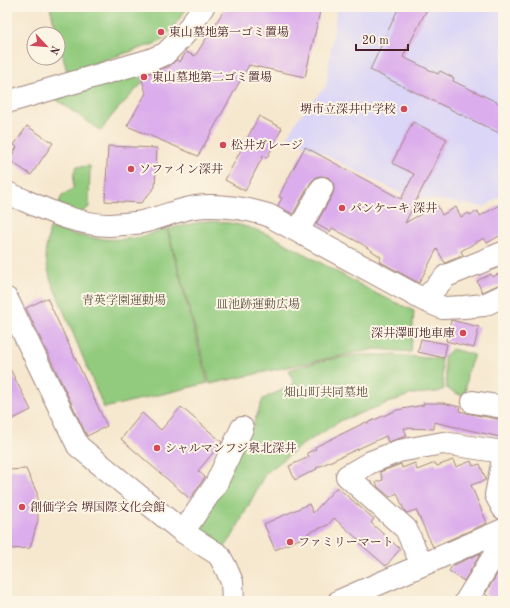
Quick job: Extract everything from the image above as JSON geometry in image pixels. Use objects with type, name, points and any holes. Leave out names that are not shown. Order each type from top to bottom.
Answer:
[{"type":"street","points":[[7,102],[165,54],[184,35],[203,7]]},
{"type":"street","points":[[298,232],[322,188]]},
{"type":"street","points":[[7,193],[70,218],[89,223],[109,224],[141,222],[195,208],[220,205],[245,208],[268,215],[424,300],[443,308],[484,305],[503,296]]},
{"type":"street","points":[[424,300],[446,276],[503,253]]},
{"type":"street","points":[[7,299],[78,446],[183,532],[219,555],[232,582],[233,601]]},
{"type":"street","points":[[473,402],[503,407]]},
{"type":"street","points":[[183,532],[216,484],[242,428]]},
{"type":"street","points":[[422,565],[406,529],[347,476],[371,462],[399,451],[443,443],[503,452]]},
{"type":"street","points":[[503,459],[496,495],[503,508]]},
{"type":"street","points":[[339,601],[503,530]]},
{"type":"street","points":[[469,600],[503,541]]},
{"type":"shaded area","name":"堺市立深井中学校","points":[[337,7],[503,7],[503,194],[485,207],[408,197],[288,136],[299,117],[326,86]]},
{"type":"green space","points":[[50,7],[188,7],[172,29],[160,42],[67,72],[65,66],[66,26],[55,26]]},
{"type":"green space","points":[[150,69],[151,72],[145,80],[112,115],[101,131],[54,98]]},
{"type":"green space","points":[[90,166],[89,207],[81,213],[58,204],[62,196],[73,189],[76,167]]},
{"type":"green space","name":"皿池跡運動広場","points":[[205,221],[241,225],[274,237],[377,294],[414,311],[411,352],[376,349],[210,384],[168,229]]},
{"type":"green space","name":"青英学園運動場","points":[[50,228],[72,234],[106,239],[128,239],[167,229],[208,383],[104,408],[50,278],[45,254]]},
{"type":"green space","points":[[452,349],[474,355],[467,373],[465,397],[447,389],[444,357]]},
{"type":"green space","name":"畑山町共同墓地","points":[[362,355],[393,355],[441,359],[444,389],[438,392],[412,394],[342,420],[299,447],[265,474],[232,537],[222,551],[193,532],[252,428],[263,399],[294,384],[289,370],[325,360]]},
{"type":"building","points":[[226,7],[321,7],[305,77],[249,65],[198,156],[127,126],[146,93],[141,76],[170,66],[176,60],[180,62],[186,52],[195,56]]},
{"type":"building","points":[[399,7],[428,7],[403,57],[438,74],[440,71],[454,78],[453,81],[503,105],[503,135],[370,70]]},
{"type":"building","points":[[259,116],[282,128],[267,158],[263,156],[245,191],[225,180]]},
{"type":"building","points":[[413,122],[447,139],[405,223],[437,205],[442,215],[456,207],[461,217],[478,211],[480,216],[503,203],[503,234],[487,243],[484,238],[461,251],[463,255],[445,263],[437,249],[419,283],[379,261],[381,257],[362,244],[332,228],[330,232],[316,224],[333,194],[333,182],[328,177],[316,177],[311,182],[293,214],[279,207],[278,205],[282,198],[279,197],[284,186],[305,147],[401,199],[414,174],[392,163]]},
{"type":"building","points":[[27,126],[53,143],[31,175],[9,160],[17,147],[14,145]]},
{"type":"building","name":"ソファイン深井","points":[[108,146],[157,148],[155,187],[141,203],[105,201]]},
{"type":"building","points":[[503,272],[503,284],[482,292],[477,281],[491,274],[492,277]]},
{"type":"building","points":[[47,298],[107,426],[87,436],[26,308]]},
{"type":"building","name":"深井澤町地車庫","points":[[451,320],[479,327],[474,348],[446,341]]},
{"type":"building","points":[[421,339],[447,344],[444,358],[418,352]]},
{"type":"building","points":[[7,363],[31,410],[7,422]]},
{"type":"building","points":[[423,403],[443,403],[460,407],[459,411],[503,420],[500,437],[434,422],[434,429],[404,428],[407,436],[388,442],[386,436],[316,468],[317,469],[295,480],[289,466],[309,457],[307,453],[316,449],[315,447],[366,422],[367,423],[397,410],[424,405]]},
{"type":"building","name":"シャルマンフジ泉北深井","points":[[181,407],[222,442],[198,471],[205,477],[190,499],[121,439],[142,413],[161,430]]},
{"type":"building","points":[[453,460],[456,467],[471,461],[473,466],[480,464],[486,480],[471,485],[487,523],[433,547],[416,510],[407,513],[404,510],[397,493],[390,497],[378,487],[376,482],[383,480],[380,472],[401,464],[402,468],[415,463],[417,470],[435,463],[437,466]]},
{"type":"building","name":"創価学会 堺国際文化会館","points":[[26,469],[37,493],[38,520],[30,548],[7,549],[7,470]]},
{"type":"building","points":[[337,487],[374,519],[371,523],[400,549],[386,566],[358,542],[360,541],[334,518],[328,525],[308,533],[308,535],[275,550],[264,524],[309,504],[313,513]]},
{"type":"building","points":[[481,553],[464,581],[449,571],[452,566]]},
{"type":"building","points":[[502,566],[503,601],[494,601],[485,594]]},
{"type":"place","name":"東山墓地第一ゴミ置場","points":[[161,32]]},
{"type":"place","name":"東山墓地第二ゴミ置場","points":[[144,77]]},
{"type":"place","name":"堺市立深井中学校","points":[[404,109]]},
{"type":"place","name":"松井ガレージ","points":[[223,145]]},
{"type":"place","name":"ソファイン深井","points":[[131,169]]},
{"type":"place","name":"パンケーキ 深井","points":[[342,208]]},
{"type":"place","name":"深井澤町地車庫","points":[[463,333]]},
{"type":"place","name":"シャルマンフジ泉北深井","points":[[157,448]]},
{"type":"place","name":"創価学会 堺国際文化会館","points":[[22,507]]},
{"type":"place","name":"ファミリーマート","points":[[290,542]]}]
